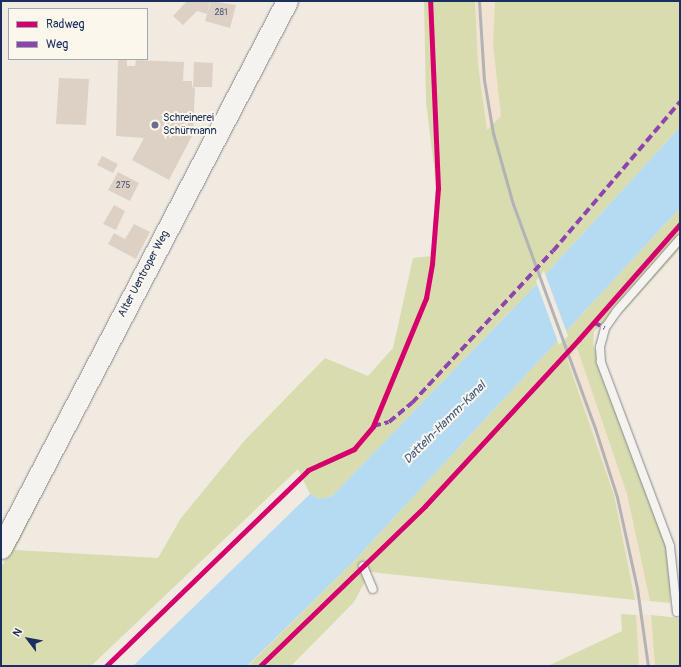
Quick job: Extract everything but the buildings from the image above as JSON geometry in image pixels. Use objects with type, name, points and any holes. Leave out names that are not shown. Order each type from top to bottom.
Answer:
[{"type":"street","name":"Alter Uentroper Weg","points":[[1,548],[286,1]]},
{"type":"lane","points":[[677,612],[670,546],[601,362],[600,347],[605,328],[616,312],[680,239]]},
{"type":"lane","points":[[363,566],[373,589]]},
{"type":"shaded area","points":[[475,1],[495,1],[493,45],[501,116],[487,130],[478,64]]},
{"type":"shaded area","points":[[577,348],[627,494],[650,601],[635,600],[614,495],[567,359]]},
{"type":"shaded area","points":[[636,615],[651,615],[655,666],[639,666]]},
{"type":"green space","points":[[424,1],[475,1],[478,64],[487,130],[501,116],[493,45],[495,1],[680,1],[680,127],[534,287],[332,496],[320,499],[310,494],[298,469],[91,666],[1,666],[1,568],[144,290],[15,550],[158,558],[181,518],[245,440],[325,358],[368,376],[393,348],[413,258],[432,256],[436,183],[426,102]]},
{"type":"green space","points":[[680,208],[680,249],[624,311],[594,331],[593,344],[671,553],[670,603],[650,601],[627,494],[577,348],[567,359],[614,495],[635,600],[370,572],[354,602],[291,666],[248,666],[354,561]]},
{"type":"green space","points":[[621,614],[636,615],[639,666],[548,666],[622,631]]},
{"type":"green space","points":[[651,615],[680,618],[680,666],[655,666]]},
{"type":"water","name":"Datteln-Hamm-Kanal","points":[[680,127],[680,208],[354,561],[247,666],[133,666],[310,494],[320,499],[332,496],[534,287]]},
{"type":"pier","points":[[544,271],[568,336],[559,345],[536,281]]},
{"type":"railway","points":[[479,1],[484,80],[493,133],[513,204],[595,428],[617,497],[637,588],[648,666]]},
{"type":"marked path","points":[[373,426],[389,422],[412,403],[553,251],[680,102]]},
{"type":"marked path","points":[[593,322],[605,328]]},
{"type":"cycle path","points":[[106,666],[308,470],[354,449],[373,426],[426,298],[432,264],[438,188],[430,1]]},
{"type":"cycle path","points":[[260,666],[425,506],[579,339],[680,224]]},
{"type":"place","name":"Schreinerei Schürmann","points":[[155,125]]}]
